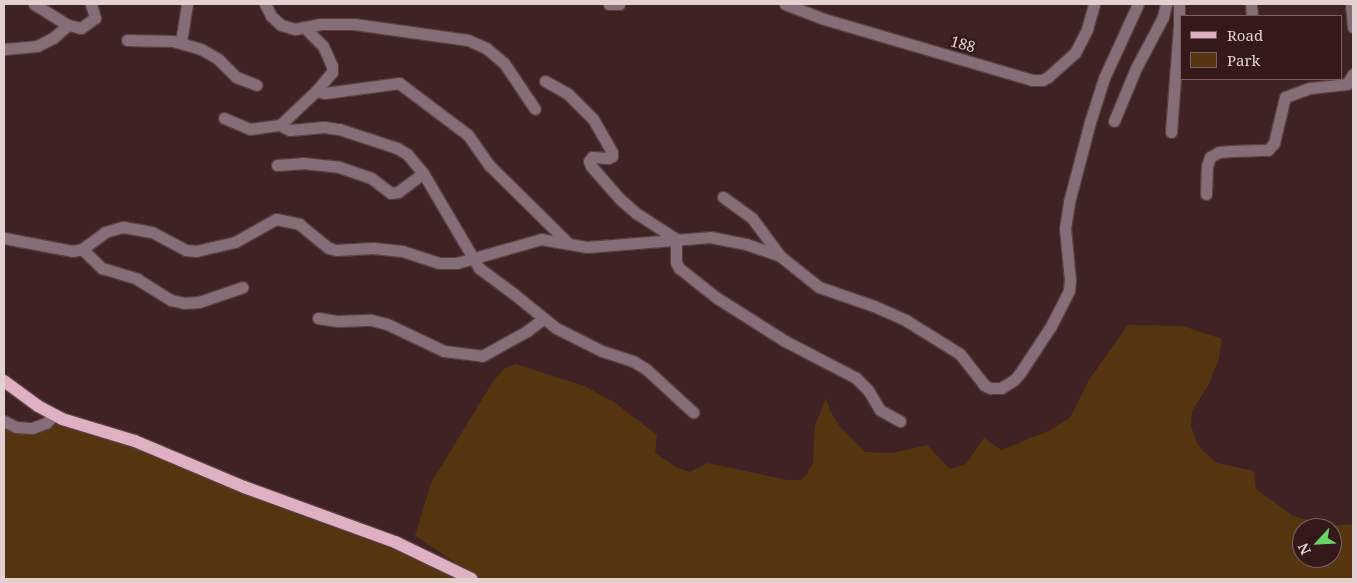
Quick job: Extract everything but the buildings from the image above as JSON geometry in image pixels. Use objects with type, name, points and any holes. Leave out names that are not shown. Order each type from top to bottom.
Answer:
[{"type":"main road","points":[[4,381],[54,415],[135,441],[244,487],[395,542],[472,579]]},
{"type":"street","points":[[34,4],[68,26],[81,28],[95,18],[92,4]]},
{"type":"street","points":[[181,42],[187,4]]},
{"type":"street","points":[[265,4],[271,16],[281,25],[295,28],[320,24],[354,24],[468,40],[486,48],[504,63],[535,109]]},
{"type":"street","points":[[609,4],[619,4]]},
{"type":"street","name":"188","points":[[785,4],[824,20],[1032,80],[1042,80],[1048,77],[1075,53],[1087,29],[1094,4]]},
{"type":"street","points":[[723,197],[752,218],[780,256],[812,283],[893,314],[951,348],[967,362],[984,385],[990,388],[1006,386],[1020,373],[1051,326],[1069,291],[1070,280],[1065,228],[1070,202],[1090,122],[1104,78],[1138,4]]},
{"type":"street","points":[[1114,121],[1136,68],[1163,17],[1166,4]]},
{"type":"street","points":[[1172,132],[1180,28],[1178,4]]},
{"type":"street","points":[[1351,4],[1353,27]]},
{"type":"street","points":[[4,48],[37,46],[53,38],[68,26]]},
{"type":"street","points":[[280,125],[316,91],[332,72],[332,66],[323,46],[304,27]]},
{"type":"street","points":[[128,40],[181,42],[201,49],[218,59],[236,77],[257,85]]},
{"type":"street","points":[[1206,194],[1207,166],[1210,157],[1218,152],[1232,150],[1268,150],[1274,143],[1285,97],[1310,88],[1348,84],[1353,74]]},
{"type":"street","points":[[545,82],[568,94],[593,119],[608,143],[612,156],[592,157],[589,161],[591,166],[620,199],[676,239]]},
{"type":"street","points":[[316,91],[325,93],[398,83],[468,135],[488,165],[568,244]]},
{"type":"street","points":[[224,118],[250,129],[280,125],[290,130],[324,127],[339,129],[397,148],[414,160],[423,173],[472,260],[479,268],[543,319],[573,338],[633,361],[694,412]]},
{"type":"street","points":[[277,165],[303,163],[339,167],[371,178],[391,193],[398,192],[423,173]]},
{"type":"street","points":[[4,238],[58,250],[72,251],[82,249],[105,232],[123,227],[152,232],[186,250],[208,249],[235,242],[276,219],[299,224],[329,248],[336,250],[373,248],[402,251],[439,263],[457,263],[472,260],[491,251],[541,239],[587,246],[616,246],[710,237],[746,244],[780,256]]},
{"type":"street","points":[[676,239],[675,254],[679,268],[717,298],[785,341],[856,378],[868,390],[880,410],[900,421]]},
{"type":"street","points":[[82,249],[102,268],[137,279],[171,300],[184,303],[199,302],[243,287]]},
{"type":"street","points":[[318,318],[338,321],[371,320],[386,324],[444,351],[482,356],[527,331],[543,319]]},
{"type":"street","points":[[4,421],[18,428],[32,428],[46,423],[54,415]]},
{"type":"green space","points":[[1128,325],[1183,326],[1222,339],[1219,358],[1209,384],[1192,411],[1191,426],[1196,441],[1202,450],[1217,463],[1254,471],[1256,489],[1293,516],[1301,518],[1292,518],[1292,568],[1342,568],[1342,525],[1353,524],[1353,579],[481,579],[415,536],[431,483],[494,380],[504,369],[516,364],[584,386],[614,402],[657,435],[655,453],[676,467],[690,472],[708,463],[787,480],[801,480],[807,474],[813,462],[815,426],[826,398],[830,411],[840,427],[865,452],[893,453],[927,445],[950,469],[966,464],[984,438],[1001,450],[1048,431],[1070,418],[1089,380]]},
{"type":"green space","points":[[51,419],[129,444],[272,505],[408,555],[458,579],[4,579],[4,421],[16,427]]}]
